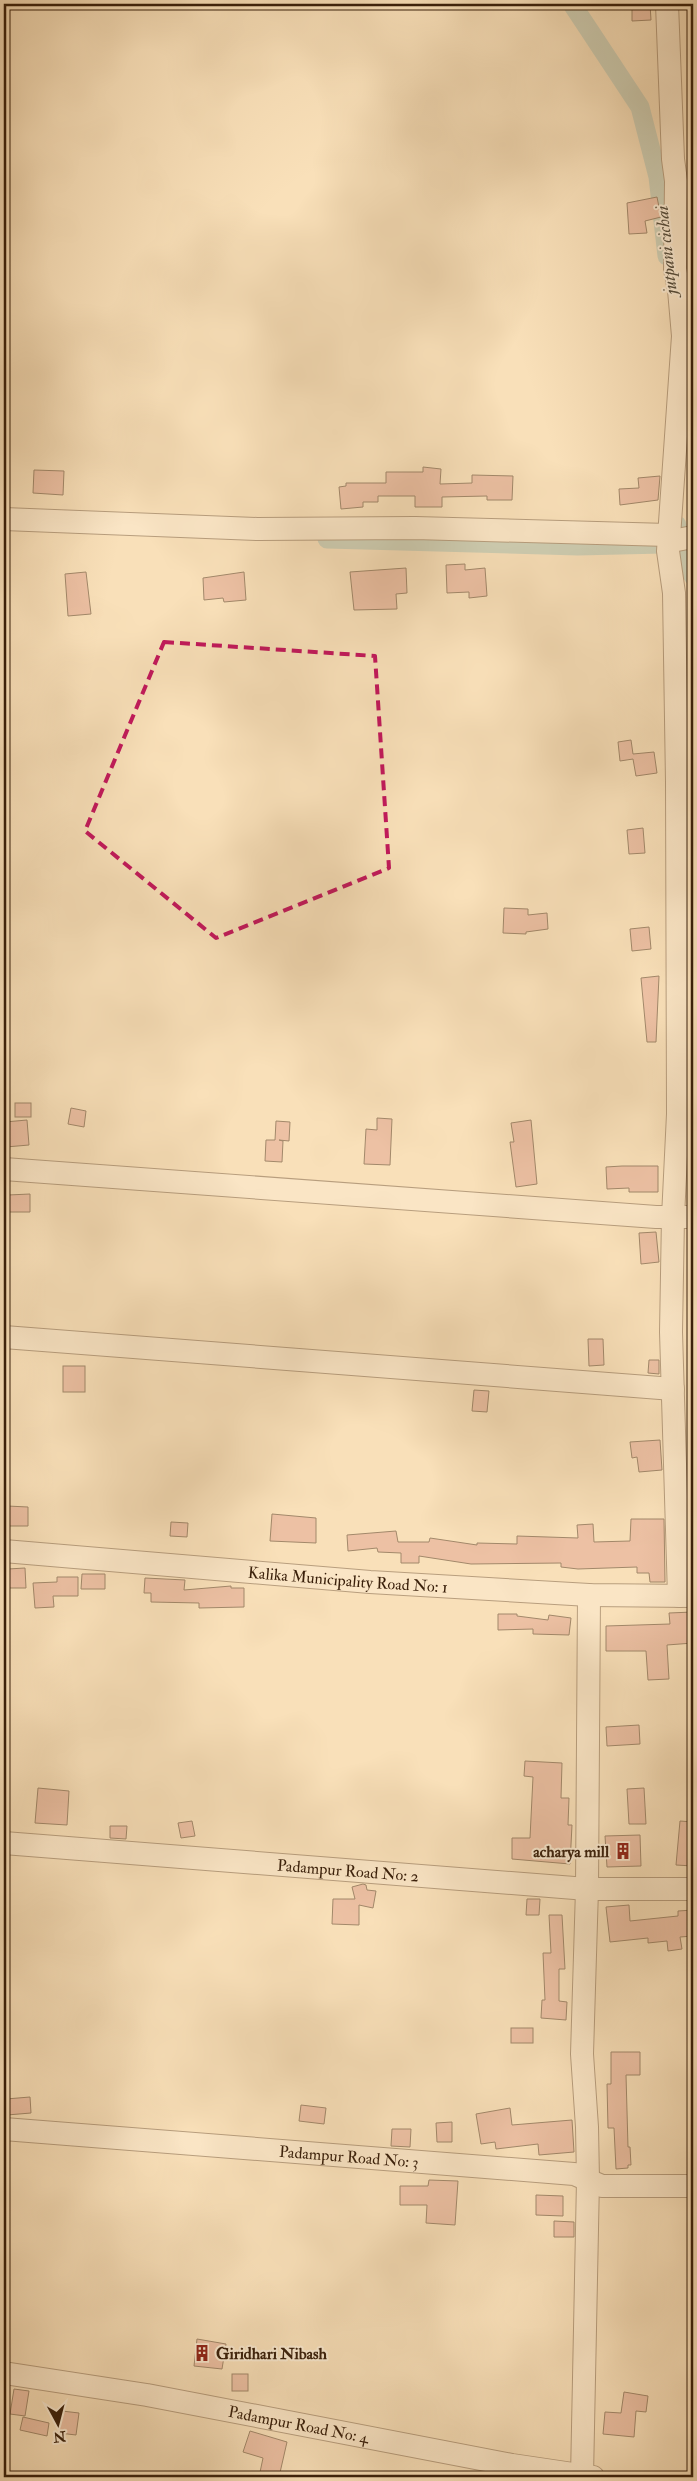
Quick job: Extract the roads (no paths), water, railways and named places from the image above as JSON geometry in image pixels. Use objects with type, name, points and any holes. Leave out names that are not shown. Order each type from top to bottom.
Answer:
[{"type":"street","points":[[667,4],[683,159],[676,181],[677,279],[683,336],[668,542],[674,593],[678,1114],[683,1217],[671,1332],[686,1596]]},
{"type":"street","points":[[4,519],[257,529],[415,528],[668,542],[693,537]]},
{"type":"street","points":[[4,1169],[683,1217]]},
{"type":"street","points":[[4,1337],[673,1389]]},
{"type":"street","name":"Kalika Municipality Road No: 1","points":[[4,1551],[360,1581],[589,1595],[686,1596]]},
{"type":"street","points":[[586,2476],[588,2180],[587,2127],[582,2054],[587,1889],[589,1595]]},
{"type":"street","name":"Padampur Road No: 2","points":[[4,1843],[587,1889],[693,1889]]},
{"type":"street","name":"Padampur Road No: 3","points":[[4,2129],[574,2174],[602,2186],[693,2186]]},
{"type":"street","name":"Padampur Road No: 4","points":[[4,2373],[147,2395],[512,2465],[586,2476]]},
{"type":"waterway","name":"jutpani cichai","points":[[572,4],[640,107],[658,177],[667,256]]},
{"type":"waterway","name":"jutpani cichai","points":[[677,525],[677,540],[693,576]]},
{"type":"waterway","points":[[327,539],[578,546],[664,544]]},
{"type":"place","name":"acharya mill","points":[[623,1851]]},
{"type":"place","name":"Giridhari Nibash","points":[[202,2353]]}]
